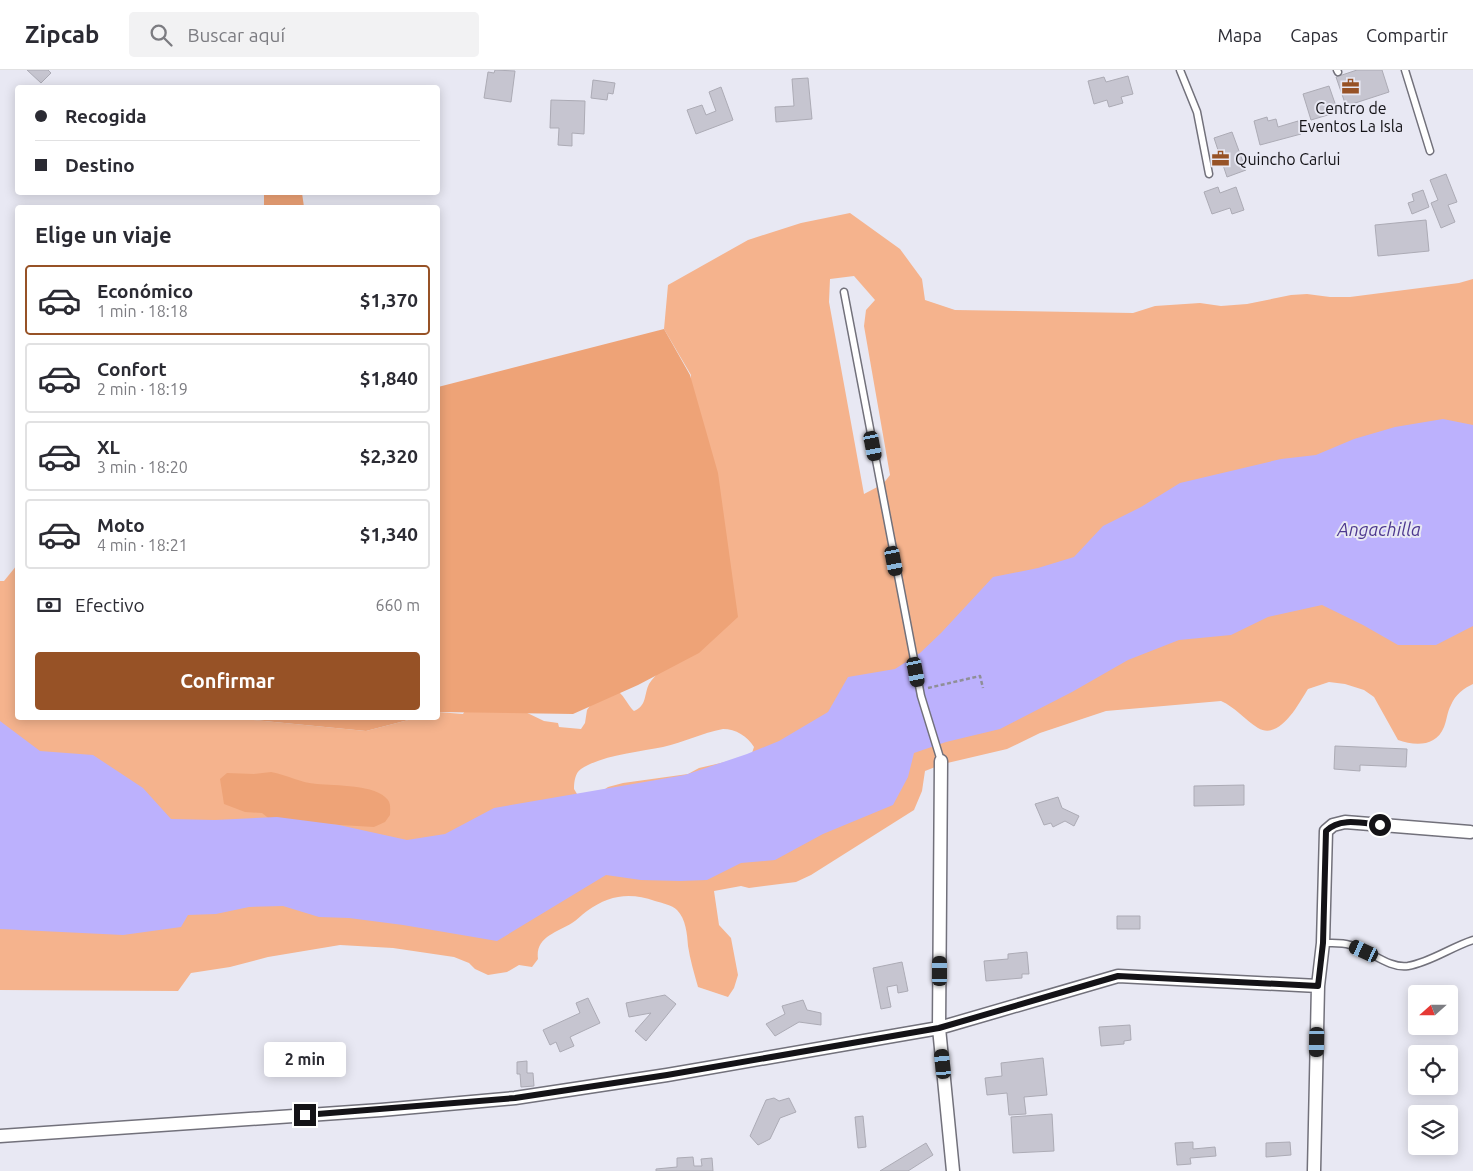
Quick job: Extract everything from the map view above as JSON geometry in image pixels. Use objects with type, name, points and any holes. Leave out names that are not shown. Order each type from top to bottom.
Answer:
[{"type":"street","points":[[941,761],[939,1028],[953,1171]]},
{"type":"street","points":[[1314,1171],[1318,986],[1323,943],[1326,831],[1333,824],[1345,822],[1470,832]]},
{"type":"street","points":[[0,1136],[381,1110],[515,1098],[667,1075],[939,1028],[1118,976],[1318,986]]},
{"type":"lane","points":[[1180,70],[1197,112],[1209,174]]},
{"type":"lane","points":[[1405,70],[1430,151]]},
{"type":"lane","points":[[844,292],[920,690],[941,761]]},
{"type":"lane","points":[[1323,943],[1350,944],[1384,961],[1407,966],[1429,959],[1473,940]]},
{"type":"path","points":[[920,690],[980,676],[982,688]]},
{"type":"shaded area","points":[[264,195],[302,195],[304,205],[264,205]]},
{"type":"shaded area","points":[[850,213],[900,249],[922,279],[925,300],[955,310],[1133,313],[1155,306],[1200,303],[1221,306],[1247,304],[1291,295],[1307,294],[1350,297],[1459,283],[1473,279],[1473,684],[1455,698],[1440,734],[1430,741],[1418,744],[1398,740],[1374,697],[1364,690],[1345,684],[1329,682],[1308,689],[1288,719],[1274,729],[1266,731],[1258,728],[1221,701],[1106,711],[1040,733],[1007,749],[943,764],[925,771],[922,791],[914,810],[811,875],[796,882],[749,888],[741,886],[714,891],[719,925],[731,938],[738,975],[734,988],[728,997],[698,987],[690,956],[686,927],[677,910],[670,905],[646,898],[628,896],[603,901],[572,923],[548,936],[540,946],[538,959],[532,967],[519,965],[507,972],[488,975],[475,969],[469,963],[454,957],[393,948],[340,945],[268,957],[230,967],[191,973],[178,991],[0,990],[0,581],[4,581],[15,567],[15,720],[253,720],[366,731],[408,720],[440,720],[440,712],[463,714],[466,709],[519,709],[544,721],[558,723],[559,727],[581,729],[585,723],[587,710],[600,692],[618,691],[634,711],[641,706],[649,684],[660,671],[691,375],[664,329],[668,285],[748,240],[801,223]],"holes":[[[854,276],[875,300],[866,310],[864,326],[890,475],[883,484],[864,494],[829,302],[830,279]],[[728,729],[741,734],[754,747],[751,756],[699,768],[688,774],[623,783],[608,787],[595,796],[577,794],[574,789],[577,773],[599,760],[663,747]]]},
{"type":"shaded area","points":[[664,329],[690,375],[718,473],[738,617],[699,653],[638,685],[573,714],[440,712],[440,386]]},
{"type":"shaded area","points":[[253,720],[408,720],[366,731]]},
{"type":"shaded area","points":[[271,772],[300,781],[365,788],[374,791],[388,800],[390,815],[385,822],[374,827],[272,821],[262,813],[245,812],[224,804],[220,779],[227,773],[254,774]]},
{"type":"water","name":"Angachilla","points":[[1443,419],[1473,425],[1473,626],[1436,645],[1398,645],[1322,605],[1268,617],[1231,635],[1179,640],[1128,660],[1072,692],[1000,729],[946,742],[914,753],[908,777],[893,805],[823,834],[775,860],[741,863],[707,880],[641,880],[606,875],[497,941],[403,925],[349,918],[319,917],[283,906],[249,907],[216,914],[188,915],[181,927],[123,935],[0,929],[0,721],[40,751],[93,755],[143,788],[171,819],[215,820],[277,817],[339,825],[407,840],[445,834],[494,808],[685,775],[779,741],[828,712],[848,677],[895,669],[920,653],[993,577],[1038,568],[1074,557],[1103,526],[1141,507],[1180,483],[1281,459],[1316,455],[1354,439],[1395,427]]},
{"type":"building","points":[[27,70],[48,70],[51,73],[41,83]]},
{"type":"building","points":[[495,70],[515,71],[511,102],[484,98],[488,72],[494,73]]},
{"type":"building","points":[[1357,70],[1382,70],[1389,92],[1346,106],[1336,77]]},
{"type":"building","points":[[1128,76],[1133,94],[1121,97],[1123,103],[1109,107],[1107,100],[1094,104],[1088,81],[1104,77],[1106,82]]},
{"type":"building","points":[[808,78],[812,119],[776,122],[775,107],[794,106],[792,79]]},
{"type":"building","points":[[593,80],[615,83],[613,94],[608,93],[607,100],[591,98]]},
{"type":"building","points":[[1329,86],[1338,112],[1311,120],[1303,94]]},
{"type":"building","points":[[721,87],[733,120],[696,134],[687,110],[702,105],[706,115],[716,111],[709,92]]},
{"type":"building","points":[[551,100],[585,101],[584,134],[572,133],[572,146],[558,145],[559,128],[550,128]]},
{"type":"building","points":[[1267,117],[1268,121],[1276,119],[1278,127],[1298,121],[1301,134],[1260,145],[1254,121]]},
{"type":"building","points":[[1232,132],[1246,170],[1227,177],[1214,138]]},
{"type":"building","points":[[1446,174],[1457,202],[1448,205],[1455,222],[1441,228],[1431,203],[1438,200],[1430,180]]},
{"type":"building","points":[[1218,187],[1220,193],[1236,187],[1244,210],[1232,214],[1230,208],[1212,214],[1204,192]]},
{"type":"building","points":[[1423,190],[1429,207],[1412,214],[1408,203],[1414,201],[1412,194]]},
{"type":"building","points":[[1426,220],[1429,251],[1378,256],[1375,225]]},
{"type":"building","points":[[1335,746],[1407,749],[1406,767],[1360,765],[1360,771],[1334,769]]},
{"type":"building","points":[[1244,785],[1244,805],[1194,806],[1194,786]]},
{"type":"building","points":[[1058,797],[1062,808],[1079,816],[1074,826],[1065,821],[1053,827],[1051,823],[1044,825],[1035,804]]},
{"type":"building","points":[[1117,916],[1140,916],[1140,929],[1117,929]]},
{"type":"building","points":[[1027,952],[1029,974],[1022,974],[1022,978],[986,981],[984,961],[1008,959],[1008,954]]},
{"type":"building","points":[[902,962],[908,991],[898,993],[897,985],[887,987],[891,1007],[881,1009],[873,968]]},
{"type":"building","points":[[665,995],[676,1004],[646,1041],[635,1031],[651,1013],[629,1017],[626,1003]]},
{"type":"building","points":[[588,998],[600,1023],[570,1037],[574,1046],[560,1052],[556,1042],[550,1045],[543,1030],[580,1013],[576,1003]]},
{"type":"building","points":[[803,1000],[807,1010],[821,1013],[821,1025],[799,1022],[775,1036],[766,1024],[785,1014],[782,1006]]},
{"type":"building","points":[[1130,1025],[1131,1040],[1124,1041],[1124,1044],[1101,1046],[1099,1027]]},
{"type":"building","points":[[1043,1058],[1047,1095],[1024,1097],[1026,1114],[1009,1115],[1007,1093],[987,1095],[985,1078],[1002,1076],[1001,1063]]},
{"type":"building","points":[[527,1061],[527,1073],[533,1073],[534,1086],[521,1087],[520,1074],[517,1074],[517,1062]]},
{"type":"building","points":[[774,1098],[779,1101],[789,1098],[796,1112],[780,1118],[770,1139],[758,1145],[750,1136],[766,1100]]},
{"type":"building","points":[[1052,1114],[1054,1151],[1013,1153],[1011,1117]]},
{"type":"building","points":[[863,1116],[866,1147],[858,1148],[855,1117]]},
{"type":"building","points":[[1193,1142],[1193,1149],[1215,1147],[1216,1156],[1190,1158],[1191,1164],[1177,1165],[1175,1143]]},
{"type":"building","points":[[1290,1142],[1291,1155],[1266,1157],[1266,1143]]},
{"type":"building","points":[[926,1143],[933,1155],[908,1171],[880,1171]]},
{"type":"building","points":[[693,1157],[694,1166],[702,1166],[701,1159],[712,1158],[713,1171],[656,1171],[656,1169],[677,1167],[677,1158]]},
{"type":"place","name":"Centro de Eventos La Isla","points":[[1351,86]]},
{"type":"place","name":"Quincho Carlui","points":[[1221,159]]},
{"type":"route","points":[[305,1115],[515,1098],[667,1075],[939,1028],[1118,976],[1318,986],[1323,943],[1326,831],[1333,824],[1340,822],[1380,825]]}]
